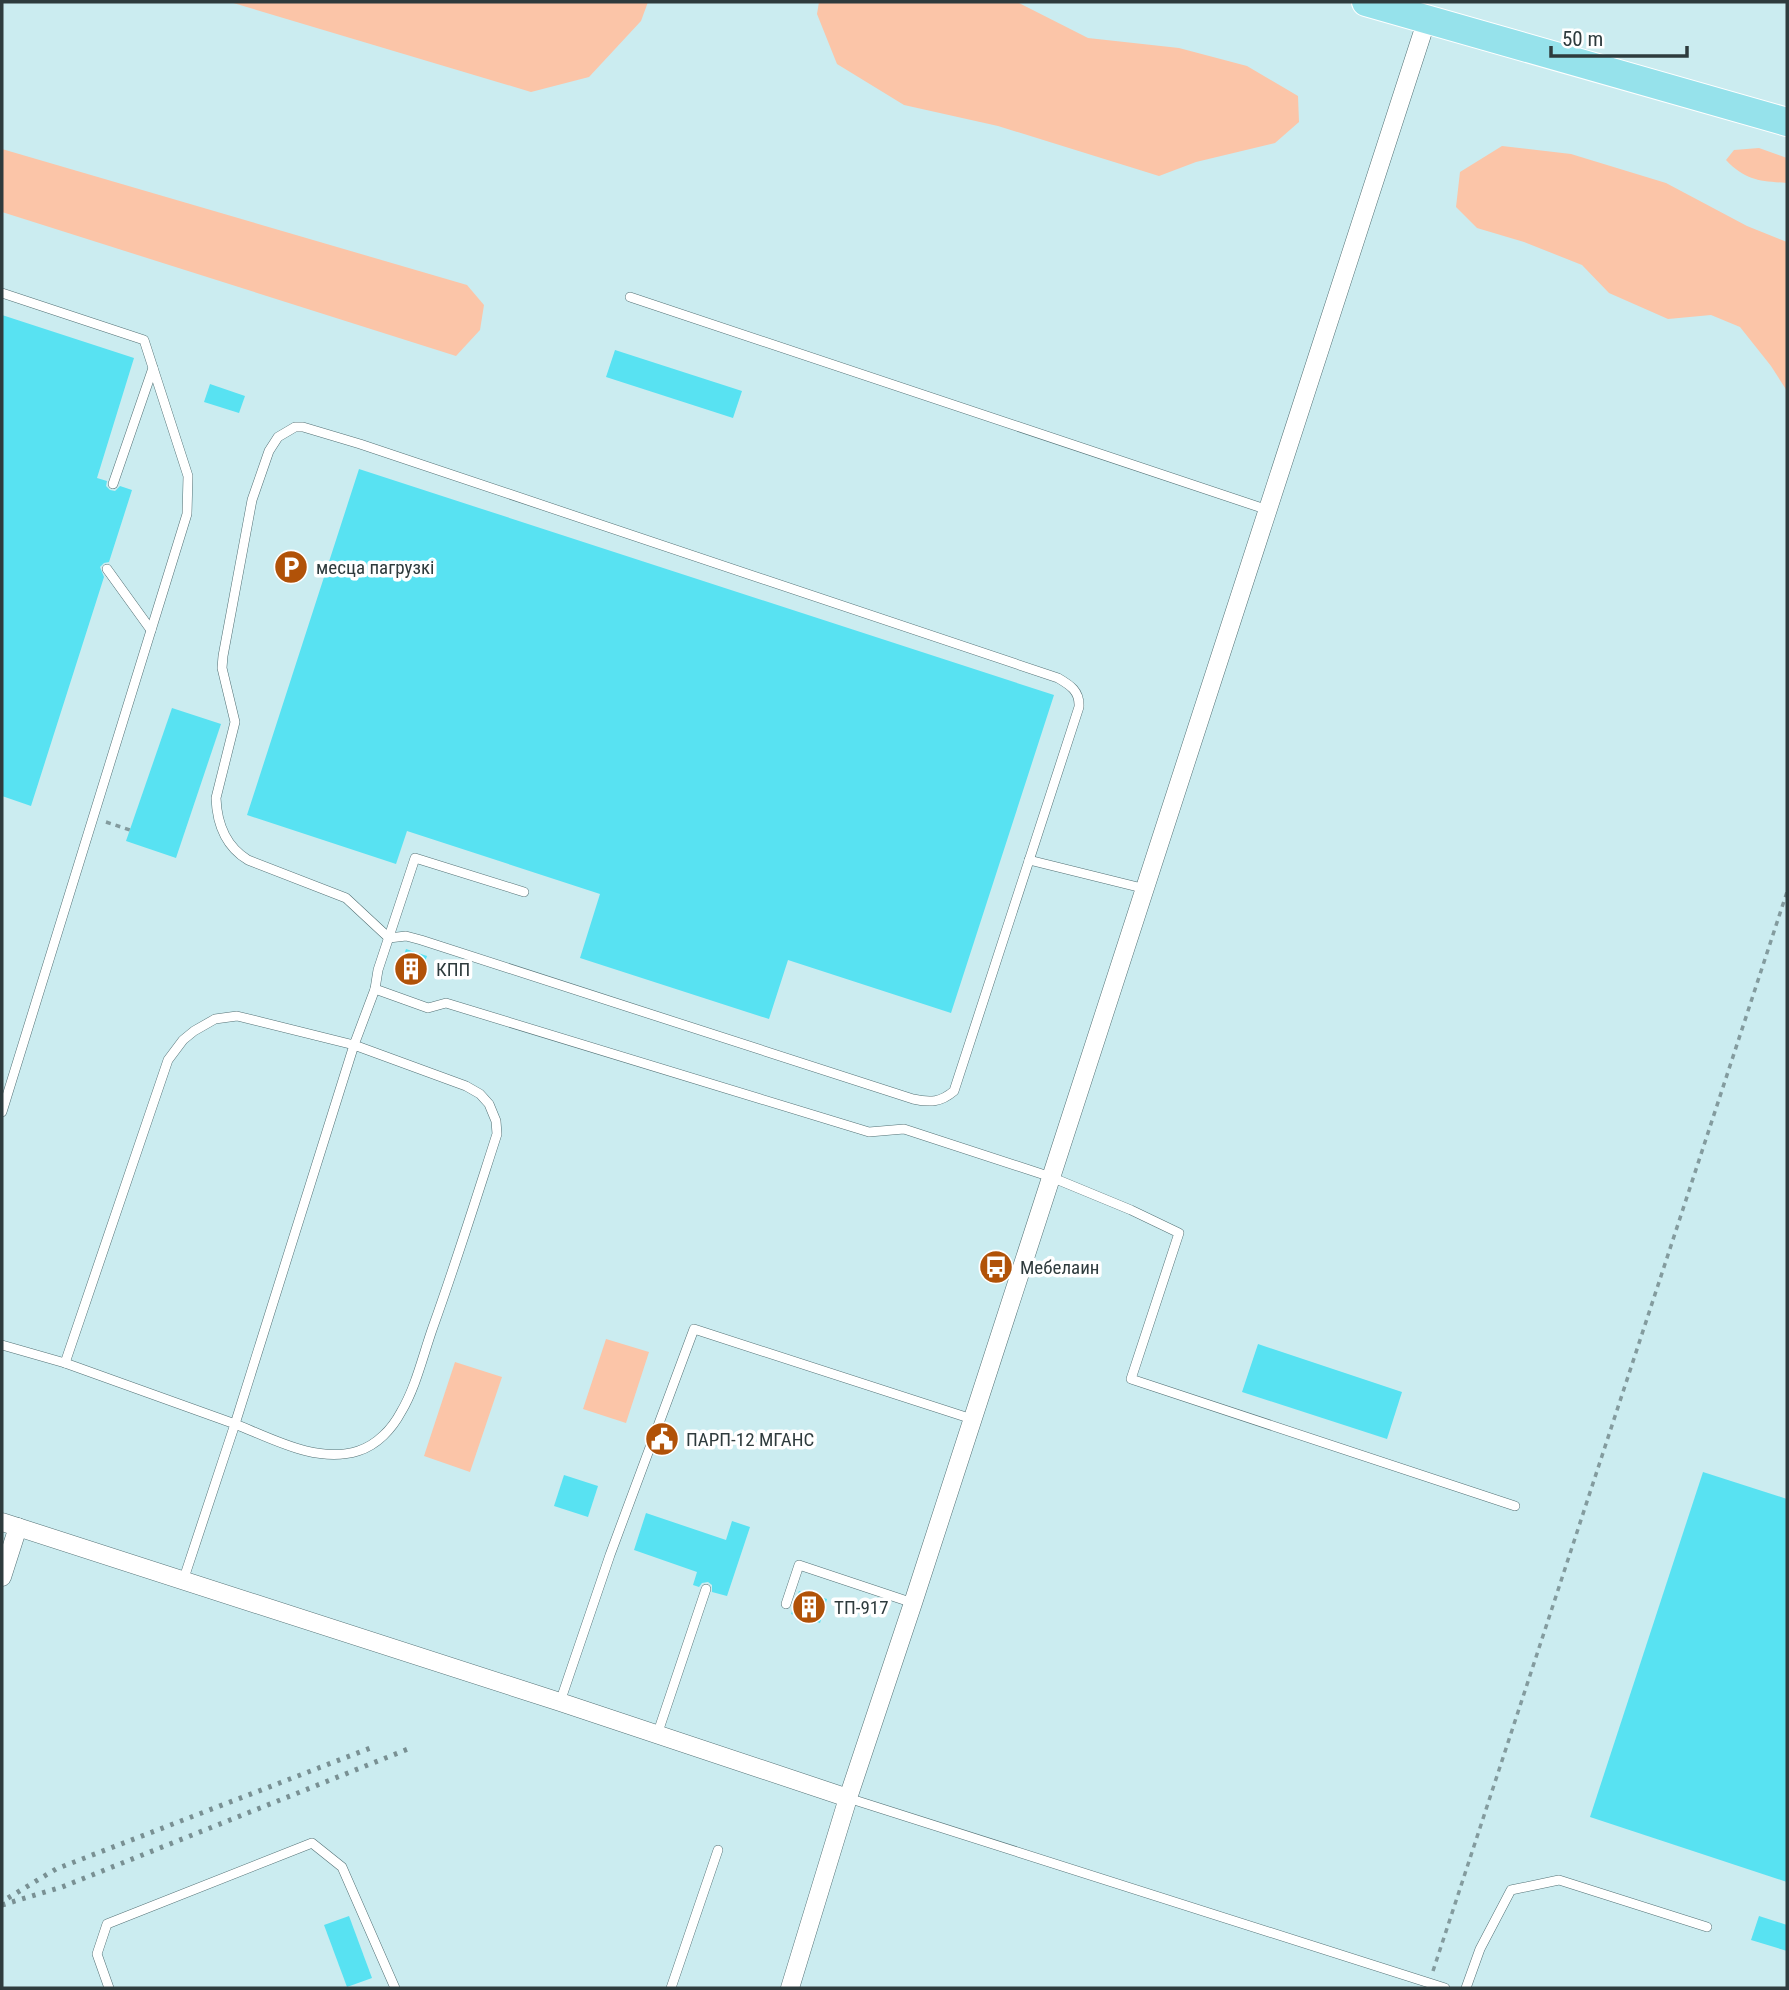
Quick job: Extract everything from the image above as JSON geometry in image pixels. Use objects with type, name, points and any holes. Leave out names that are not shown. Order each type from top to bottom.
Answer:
[{"type":"main road","points":[[1367,2],[1787,122]]},
{"type":"street","points":[[790,1988],[848,1798],[1427,19]]},
{"type":"street","points":[[2,1577],[10,1525],[848,1798]]},
{"type":"lane","points":[[2,293],[144,340],[188,476],[187,514],[2,1112]]},
{"type":"lane","points":[[630,297],[1268,510]]},
{"type":"lane","points":[[113,484],[153,368]]},
{"type":"lane","points":[[295,427],[360,444],[1058,678],[1076,691],[1079,699],[1079,707],[958,1083],[954,1091],[939,1101],[913,1099],[421,940],[406,936],[389,938],[346,898],[248,860],[237,853],[228,842],[218,820],[216,798],[235,722],[223,677],[223,656],[253,500],[273,444],[278,437],[295,427]]},
{"type":"lane","points":[[107,569],[152,630]]},
{"type":"lane","points":[[183,1581],[236,1424],[415,858],[524,892]]},
{"type":"lane","points":[[1029,860],[1146,889]]},
{"type":"lane","points":[[375,989],[428,1008],[446,1003],[869,1132],[904,1129],[1051,1177],[1131,1210],[1179,1234],[1131,1379],[1515,1506]]},
{"type":"lane","points":[[2,1345],[65,1363],[305,1450],[338,1455],[365,1448],[392,1426],[409,1396],[452,1275],[497,1134],[492,1110],[485,1099],[474,1090],[354,1045],[237,1016],[215,1019],[183,1040],[168,1060],[65,1363]]},
{"type":"lane","points":[[2,1072],[13,1076]]},
{"type":"lane","points":[[560,1702],[610,1555],[694,1329],[972,1419]]},
{"type":"lane","points":[[786,1604],[799,1565],[913,1603]]},
{"type":"lane","points":[[657,1735],[706,1590]]},
{"type":"lane","points":[[848,1798],[1445,1988]]},
{"type":"lane","points":[[109,1988],[97,1954],[107,1924],[312,1843],[342,1867],[395,1988]]},
{"type":"lane","points":[[671,1988],[718,1850]]},
{"type":"lane","points":[[1466,1988],[1480,1949],[1511,1890],[1559,1880],[1707,1927]]},
{"type":"path","points":[[117,826],[130,830]]},
{"type":"path","points":[[1429,1983],[1787,892]]},
{"type":"shaded area","points":[[230,2],[648,2],[641,21],[589,77],[531,92]]},
{"type":"shaded area","points":[[819,2],[1017,2],[1088,38],[1179,48],[1247,66],[1298,96],[1299,122],[1275,143],[1196,162],[1159,176],[998,126],[904,105],[837,64],[817,14]]},
{"type":"shaded area","points":[[1502,146],[1571,154],[1666,183],[1747,226],[1787,242],[1787,391],[1740,327],[1711,315],[1668,319],[1609,293],[1582,265],[1524,242],[1477,228],[1456,207],[1460,172]]},
{"type":"shaded area","points":[[1759,148],[1787,158],[1787,183],[1754,179],[1726,160],[1734,150]]},
{"type":"shaded area","points":[[2,149],[467,285],[484,305],[480,330],[456,356],[2,212]]},
{"type":"shaded area","points":[[606,1339],[649,1352],[626,1423],[583,1409]]},
{"type":"shaded area","points":[[455,1362],[502,1377],[470,1472],[424,1456]]},
{"type":"building","points":[[2,315],[134,358],[97,478],[107,481],[106,486],[110,490],[115,491],[120,486],[132,490],[109,562],[100,567],[104,577],[31,806],[2,796]]},
{"type":"building","points":[[615,350],[742,391],[733,418],[606,377]]},
{"type":"building","points":[[210,384],[245,396],[239,413],[204,402]]},
{"type":"building","points":[[359,469],[1054,695],[951,1013],[788,960],[769,1019],[580,958],[600,894],[407,831],[396,864],[247,815]]},
{"type":"building","points":[[172,708],[221,724],[176,858],[126,841]]},
{"type":"building","name":"КПП","points":[[406,949],[427,956],[418,983],[397,976]]},
{"type":"building","points":[[1258,1344],[1402,1392],[1387,1439],[1242,1392]]},
{"type":"building","points":[[1703,1472],[1787,1499],[1787,1882],[1590,1817]]},
{"type":"building","points":[[564,1475],[598,1486],[588,1517],[554,1506]]},
{"type":"building","points":[[646,1513],[726,1540],[732,1521],[750,1527],[727,1596],[712,1592],[712,1585],[708,1582],[699,1587],[693,1585],[697,1572],[634,1550]]},
{"type":"building","name":"ТП-917","points":[[799,1591],[827,1599],[820,1623],[791,1614]]},
{"type":"building","points":[[349,1916],[372,1978],[347,1987],[324,1925]]},
{"type":"building","points":[[1759,1916],[1787,1925],[1787,1951],[1751,1940]]},
{"type":"railway","points":[[8,1898],[56,1869],[373,1747]]},
{"type":"railway","points":[[2,1905],[62,1887],[413,1747]]},
{"type":"place","name":"месца пагрузкі","points":[[291,567]]},
{"type":"place","name":"КПП","points":[[411,969]]},
{"type":"place","name":"Мебелаин","points":[[996,1267]]},
{"type":"place","name":"ПАРП-12 МГАНС","points":[[662,1439]]},
{"type":"place","name":"ТП-917","points":[[809,1607]]}]
